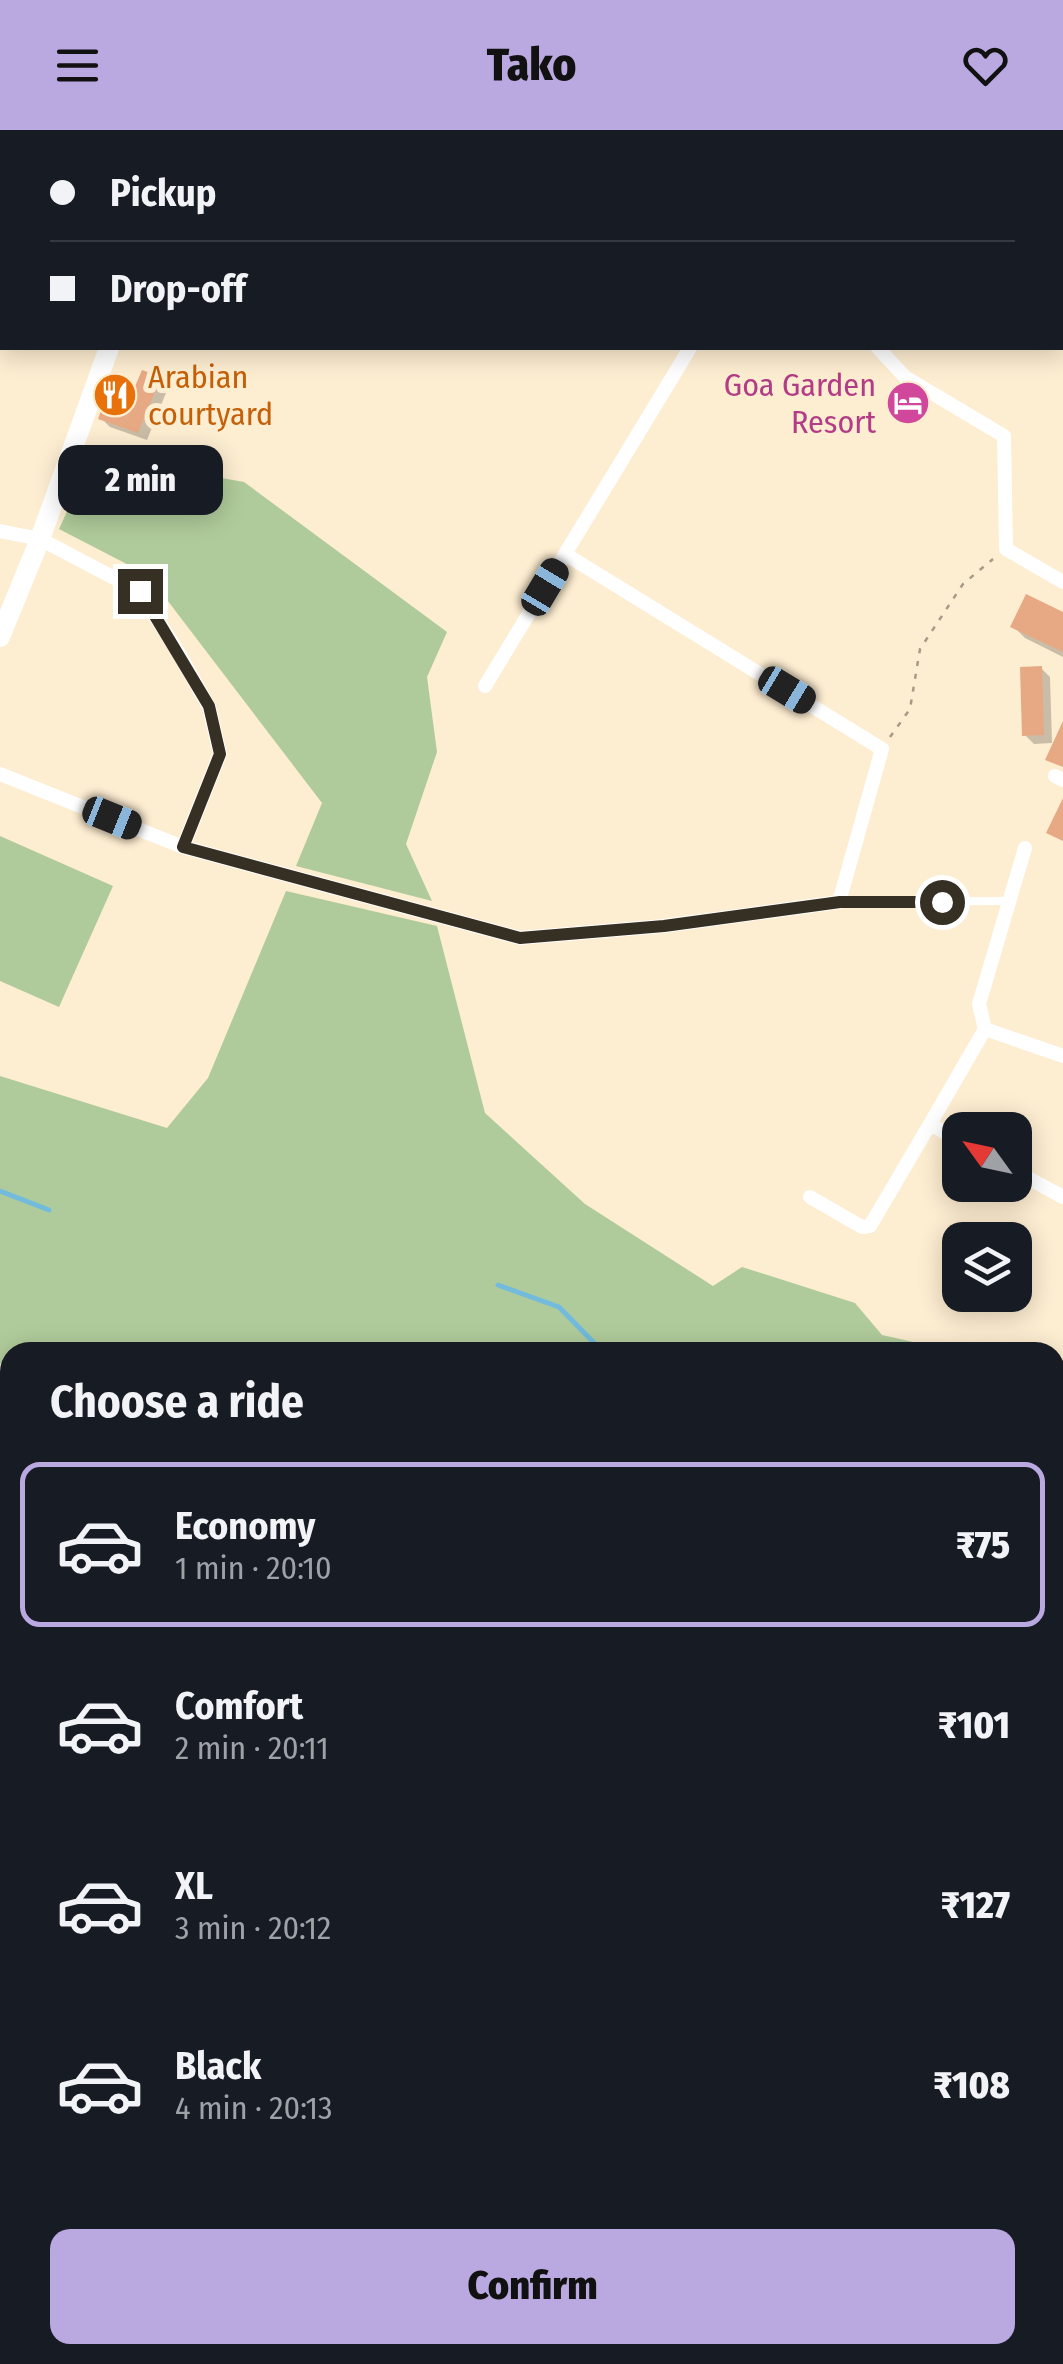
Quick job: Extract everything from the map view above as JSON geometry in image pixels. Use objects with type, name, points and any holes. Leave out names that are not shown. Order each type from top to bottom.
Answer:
[{"type":"main road","points":[[0,638],[108,350]]},
{"type":"street","points":[[485,686],[689,350]]},
{"type":"street","points":[[880,350],[904,377],[1004,436],[1006,548],[1063,582]]},
{"type":"street","points":[[0,531],[40,539],[140,591],[209,706],[220,754],[183,847]]},
{"type":"street","points":[[0,774],[183,847],[520,938],[664,926],[840,902],[882,748],[565,554]]},
{"type":"street","points":[[810,1197],[862,1227],[870,1226],[985,1028],[980,1004],[1025,848]]},
{"type":"street","points":[[985,1028],[1063,1056]]},
{"type":"street","points":[[930,1124],[942,1131]]},
{"type":"street","points":[[1032,1179],[1063,1196]]},
{"type":"lane","points":[[840,902],[1009,901]]},
{"type":"path","points":[[882,748],[910,709],[920,649],[963,584],[1006,548]]},
{"type":"green space","points":[[93,455],[244,482],[447,632],[427,677],[437,752],[406,844],[432,901],[296,866],[322,803],[148,575],[59,529]]},
{"type":"green space","points":[[0,836],[113,886],[59,1007],[0,981]]},
{"type":"green space","points":[[286,891],[437,926],[485,1113],[585,1204],[713,1286],[742,1267],[855,1303],[882,1335],[913,1342],[0,1342],[0,1076],[167,1128],[208,1078]]},
{"type":"building","points":[[142,370],[161,377],[138,433],[98,419],[104,402],[125,410]]},
{"type":"building","points":[[1026,594],[1063,612],[1063,652],[1010,627]]},
{"type":"building","points":[[1042,666],[1044,735],[1022,736],[1020,667]]},
{"type":"building","points":[[1063,721],[1063,767],[1045,760]]},
{"type":"building","points":[[1063,798],[1063,841],[1046,833]]},
{"type":"waterway","points":[[0,1191],[49,1210]]},
{"type":"waterway","points":[[498,1285],[559,1307],[593,1342]]},
{"type":"place","name":"Arabian courtyard","points":[[115,395]]},
{"type":"place","name":"Goa Garden Resort","points":[[908,403]]},
{"type":"route","points":[[140,591],[209,706],[220,754],[183,847],[520,938],[664,926],[840,902],[942,902]]}]
